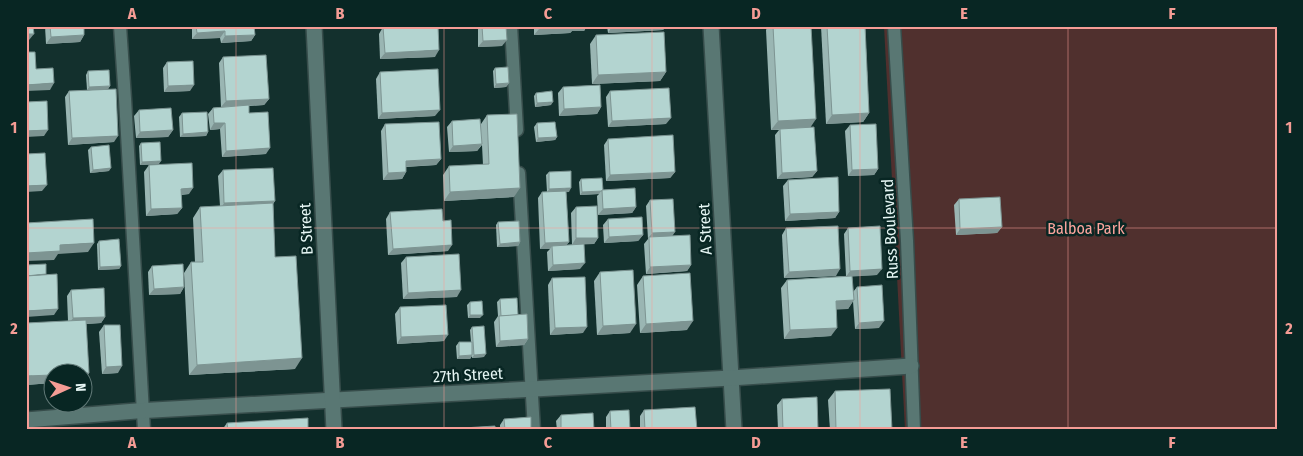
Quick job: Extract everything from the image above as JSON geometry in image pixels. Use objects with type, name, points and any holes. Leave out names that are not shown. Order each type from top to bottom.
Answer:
[{"type":"street","name":"B Street","points":[[314,26],[334,430]]},
{"type":"street","name":"A Street","points":[[711,26],[734,430]]},
{"type":"street","name":"27th Street","points":[[26,420],[143,411],[911,366]]},
{"type":"lane","points":[[120,26],[144,430]]},
{"type":"lane","points":[[511,26],[518,144]]},
{"type":"lane","name":"Russ Boulevard","points":[[894,26],[908,240],[914,430]]},
{"type":"lane","points":[[519,163],[534,430]]},
{"type":"green space","name":"Balboa Park","points":[[884,26],[1277,26],[1277,430],[905,430]]},
{"type":"building","points":[[26,26],[33,26],[34,34],[26,34]]},
{"type":"building","points":[[50,26],[84,26],[84,35],[51,37]]},
{"type":"building","points":[[196,26],[254,26],[255,35],[225,36],[225,31],[197,33]]},
{"type":"building","points":[[438,26],[439,50],[385,53],[383,27]]},
{"type":"building","points":[[482,26],[506,26],[507,40],[483,41]]},
{"type":"building","points":[[539,26],[575,26],[575,27],[539,29]]},
{"type":"building","points":[[773,26],[811,26],[816,119],[778,121]]},
{"type":"building","points":[[827,26],[865,26],[869,113],[832,115]]},
{"type":"building","points":[[664,32],[666,72],[598,75],[596,35]]},
{"type":"building","points":[[26,52],[35,52],[36,69],[53,68],[54,83],[26,85]]},
{"type":"building","points":[[266,55],[269,99],[226,101],[223,57]]},
{"type":"building","points":[[193,61],[194,85],[168,86],[167,62]]},
{"type":"building","points":[[508,67],[509,83],[496,84],[495,68]]},
{"type":"building","points":[[438,69],[440,110],[382,113],[380,72]]},
{"type":"building","points":[[109,70],[110,86],[89,87],[88,71]]},
{"type":"building","points":[[600,85],[601,107],[564,109],[563,87]]},
{"type":"building","points":[[669,88],[671,118],[612,121],[610,91]]},
{"type":"building","points":[[116,89],[118,136],[72,138],[69,91]]},
{"type":"building","points":[[552,91],[553,102],[537,103],[536,93]]},
{"type":"building","points":[[47,101],[48,130],[26,131],[26,102]]},
{"type":"building","points":[[249,105],[249,113],[268,112],[270,148],[226,151],[225,123],[214,123],[213,108]]},
{"type":"building","points":[[171,108],[173,130],[140,132],[139,110]]},
{"type":"building","points":[[207,112],[208,132],[183,134],[182,113]]},
{"type":"building","points":[[517,114],[520,188],[450,192],[449,166],[489,164],[487,115]]},
{"type":"building","points":[[480,119],[482,144],[453,146],[452,121]]},
{"type":"building","points":[[439,122],[441,159],[406,161],[406,172],[388,173],[385,124]]},
{"type":"building","points":[[555,122],[557,137],[538,138],[537,123]]},
{"type":"building","points":[[876,124],[878,169],[852,170],[850,125]]},
{"type":"building","points":[[814,127],[817,171],[782,173],[780,129]]},
{"type":"building","points":[[673,135],[675,172],[610,175],[608,139]]},
{"type":"building","points":[[160,142],[161,161],[142,162],[141,143]]},
{"type":"building","points":[[109,145],[111,168],[93,170],[91,147]]},
{"type":"building","points":[[45,153],[47,185],[26,186],[26,154]]},
{"type":"building","points":[[192,163],[193,188],[181,189],[182,208],[151,209],[149,165]]},
{"type":"building","points":[[273,168],[275,201],[224,203],[223,170]]},
{"type":"building","points":[[571,171],[571,188],[549,189],[549,172]]},
{"type":"building","points":[[838,177],[839,212],[790,214],[788,180]]},
{"type":"building","points":[[602,178],[602,191],[582,192],[581,179]]},
{"type":"building","points":[[635,188],[636,207],[603,209],[602,190]]},
{"type":"building","points":[[566,191],[569,242],[545,243],[542,192]]},
{"type":"building","points":[[1000,197],[1002,227],[960,229],[959,199]]},
{"type":"building","points":[[673,199],[675,232],[652,233],[650,200]]},
{"type":"building","points":[[273,203],[275,257],[296,256],[302,358],[197,365],[191,262],[203,262],[200,207]]},
{"type":"building","points":[[597,206],[598,238],[576,238],[576,207]]},
{"type":"building","points":[[442,209],[443,221],[451,220],[452,245],[393,249],[390,212]]},
{"type":"building","points":[[642,217],[643,235],[609,237],[608,219]]},
{"type":"building","points":[[93,219],[94,243],[60,245],[60,251],[26,253],[26,223]]},
{"type":"building","points":[[519,221],[520,242],[500,244],[498,222]]},
{"type":"building","points":[[838,226],[840,269],[789,272],[786,228]]},
{"type":"building","points":[[880,226],[882,269],[850,271],[848,228]]},
{"type":"building","points":[[690,235],[691,265],[650,267],[649,237]]},
{"type":"building","points":[[119,239],[121,266],[100,267],[99,241]]},
{"type":"building","points":[[584,244],[585,263],[553,265],[552,246]]},
{"type":"building","points":[[459,254],[461,290],[408,293],[406,257]]},
{"type":"building","points":[[46,264],[46,274],[26,276],[26,265]]},
{"type":"building","points":[[183,264],[184,287],[154,289],[152,266]]},
{"type":"building","points":[[633,270],[636,324],[603,326],[600,272]]},
{"type":"building","points":[[690,273],[693,321],[646,324],[643,276]]},
{"type":"building","points":[[57,274],[58,309],[26,311],[26,276]]},
{"type":"building","points":[[852,276],[854,300],[836,301],[837,328],[790,330],[787,280]]},
{"type":"building","points":[[585,277],[587,327],[555,328],[552,278]]},
{"type":"building","points":[[882,285],[884,321],[859,323],[857,287]]},
{"type":"building","points":[[104,288],[105,317],[73,318],[71,290]]},
{"type":"building","points":[[517,298],[518,315],[501,316],[500,299]]},
{"type":"building","points":[[482,301],[483,315],[470,315],[470,302]]},
{"type":"building","points":[[446,305],[448,335],[401,337],[400,307]]},
{"type":"building","points":[[527,314],[528,339],[500,341],[499,316]]},
{"type":"building","points":[[86,320],[88,364],[42,364],[42,375],[26,376],[26,323]]},
{"type":"building","points":[[104,325],[120,325],[122,366],[106,367]]},
{"type":"building","points":[[484,326],[486,354],[474,355],[472,327]]},
{"type":"building","points":[[459,342],[472,342],[472,355],[459,356]]},
{"type":"building","points":[[890,389],[892,430],[836,430],[835,391]]},
{"type":"building","points":[[817,397],[818,430],[783,430],[782,399]]},
{"type":"building","points":[[695,407],[697,430],[645,430],[644,410]]},
{"type":"building","points":[[629,410],[630,430],[611,430],[610,411]]},
{"type":"building","points":[[593,413],[594,430],[561,430],[561,415]]},
{"type":"building","points":[[531,417],[531,430],[505,430],[504,419]]},
{"type":"building","points":[[308,418],[308,430],[228,430],[227,423]]},
{"type":"building","points":[[495,426],[495,430],[463,430],[463,428]]}]
